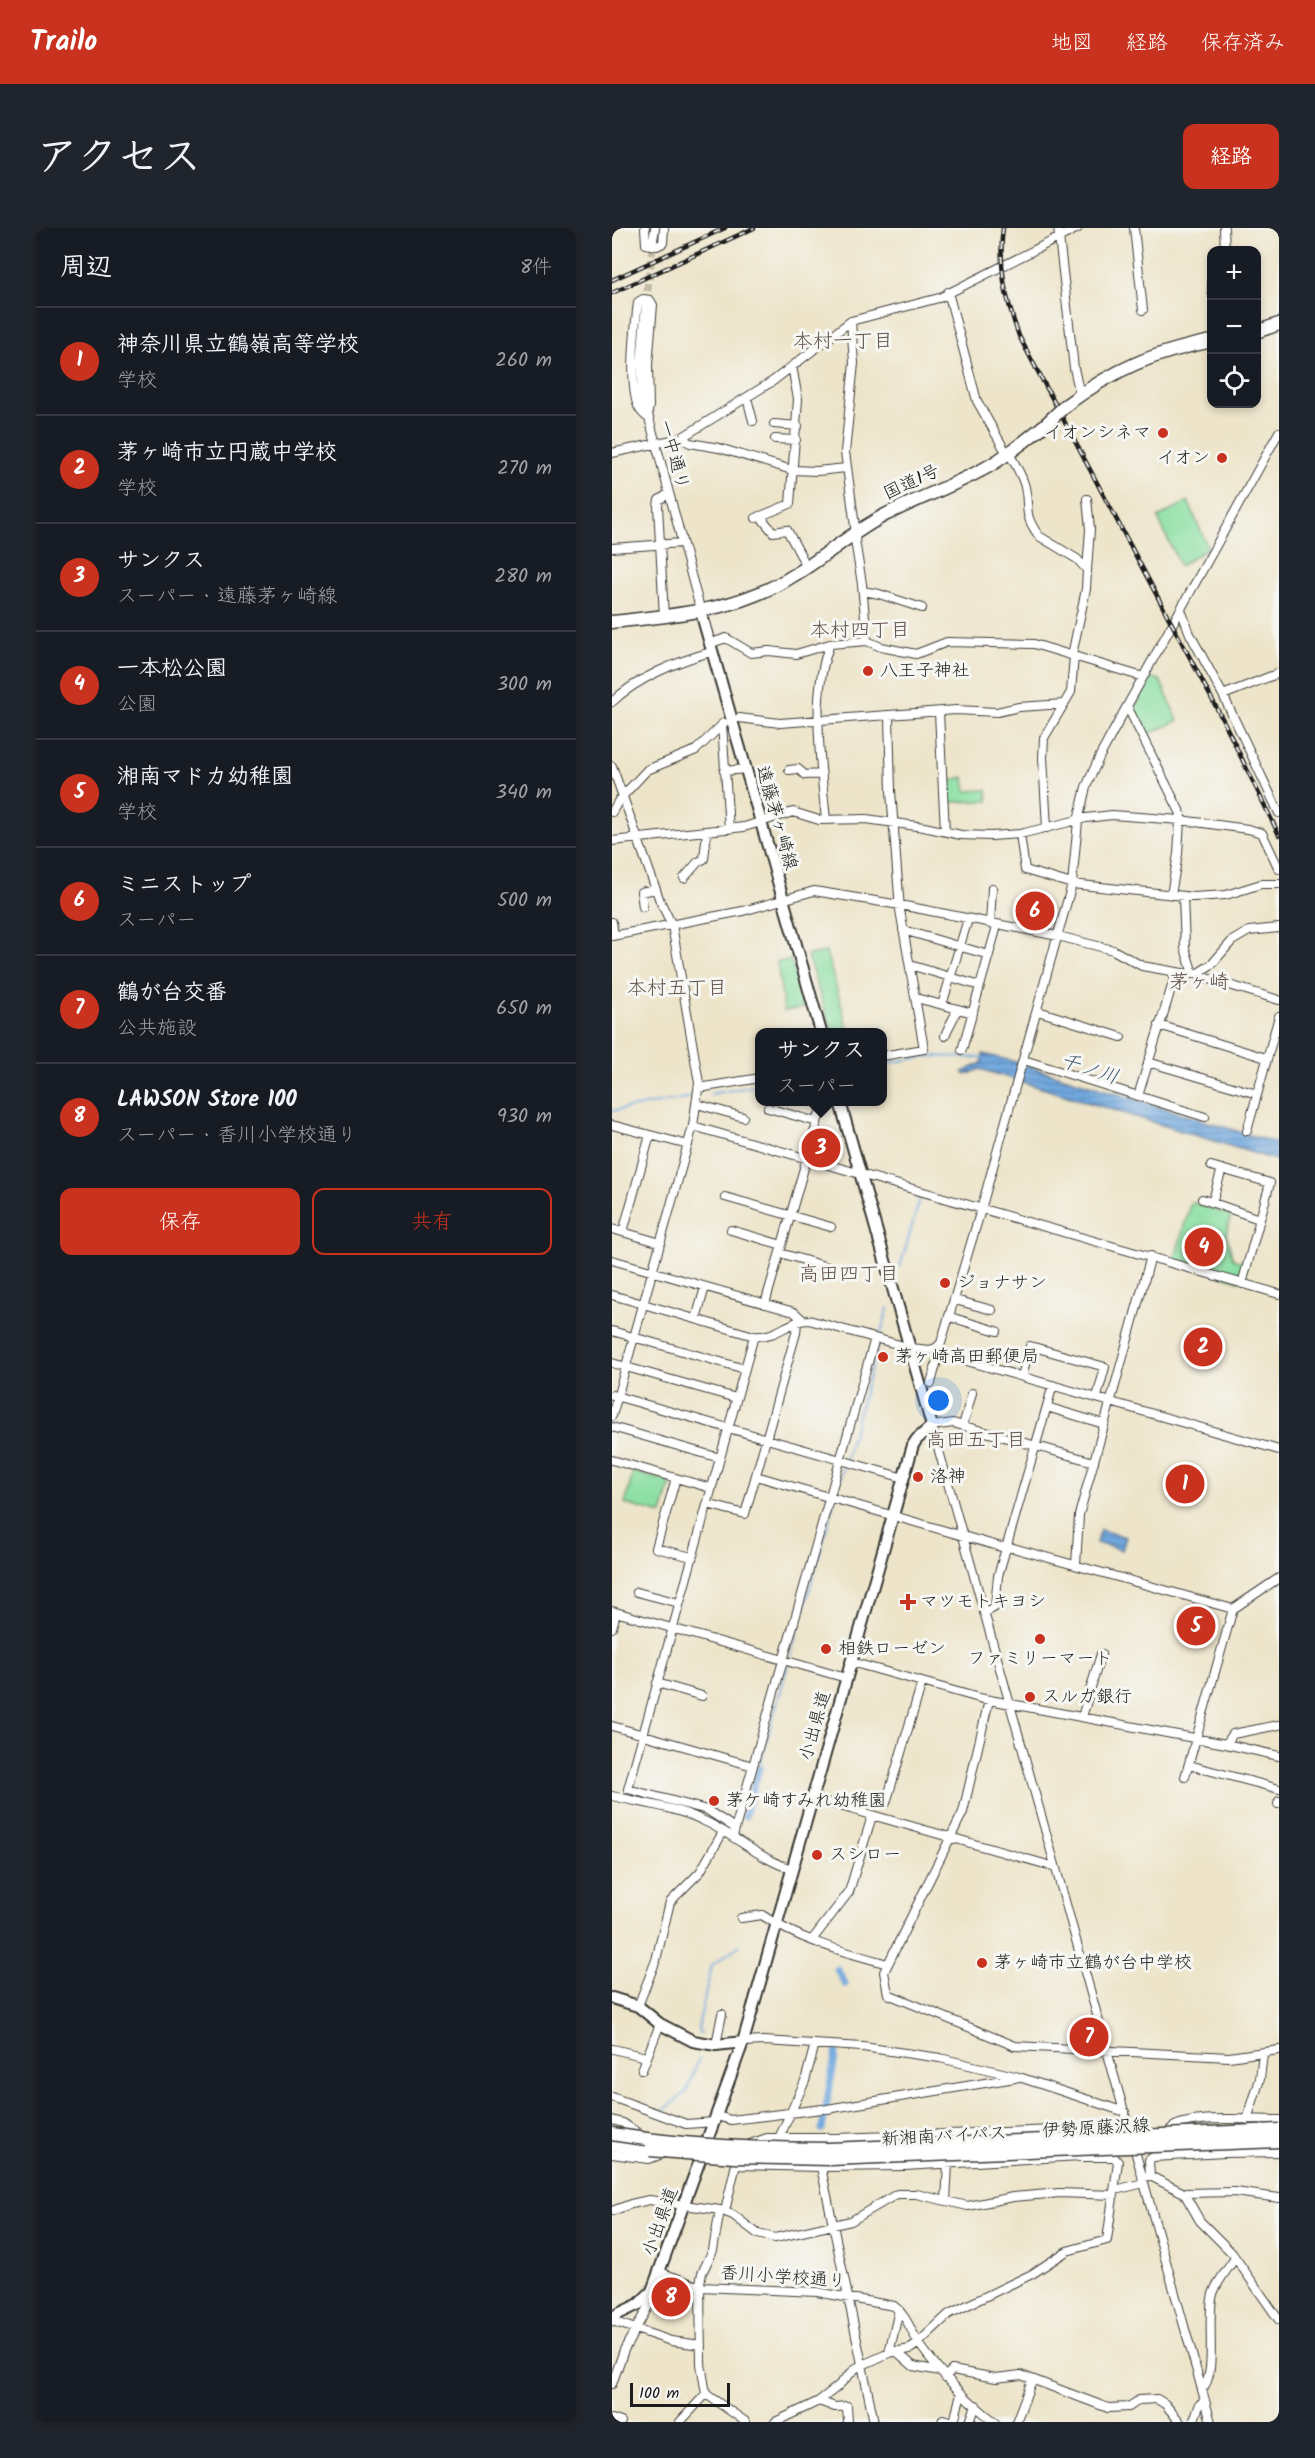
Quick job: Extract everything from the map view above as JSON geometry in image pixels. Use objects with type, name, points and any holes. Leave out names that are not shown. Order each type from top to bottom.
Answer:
[{"type":"highway","points":[[1261,331],[1279,324]]},
{"type":"highway","name":"国道1号","points":[[612,622],[701,612],[771,588],[887,514],[991,465],[1046,424],[1066,405],[1110,374],[1140,359],[1207,342]]},
{"type":"highway","name":"新湘南バイパス","points":[[612,2134],[702,2145],[829,2149],[1279,2132]]},
{"type":"highway","name":"新湘南バイパス","points":[[612,2144],[701,2155],[830,2159],[1279,2140]]},
{"type":"main road","name":"遠藤茅ヶ崎線","points":[[701,612],[820,1028]]},
{"type":"main road","points":[[842,1106],[932,1426]]},
{"type":"main road","name":"小出県道","points":[[743,2042],[904,1478],[917,1439],[932,1426]]},
{"type":"main road","points":[[612,1998],[638,2006],[660,2024],[693,2041],[716,2045],[743,2042],[705,2150]]},
{"type":"main road","name":"伊勢原藤沢線","points":[[705,2150],[741,2157],[852,2161],[1097,2145],[1164,2137],[1279,2132]]},
{"type":"main road","name":"伊勢原藤沢線","points":[[741,2157],[1034,2142],[1279,2140]]},
{"type":"main road","name":"小出県道","points":[[646,2298],[660,2272],[705,2150]]},
{"type":"main road","points":[[612,2319],[646,2298]]},
{"type":"street","points":[[645,228],[646,244],[657,246],[663,243],[664,228]]},
{"type":"street","points":[[653,241],[655,228]]},
{"type":"street","points":[[1058,228],[1074,368],[1080,395]]},
{"type":"street","points":[[612,453],[681,438],[747,398],[851,321],[921,303],[948,292],[1078,228]]},
{"type":"street","points":[[1134,228],[1143,310]]},
{"type":"street","points":[[1224,228],[1225,246]]},
{"type":"street","points":[[948,292],[977,401],[1026,489],[1026,512],[1035,531],[1039,536],[1077,559],[1087,570]]},
{"type":"street","points":[[643,299],[650,300],[653,305],[648,365],[650,406],[647,417],[639,410],[636,400],[634,370],[634,335],[638,302],[643,299]]},
{"type":"street","name":"一中通り","points":[[646,303],[641,376],[647,417],[701,612]]},
{"type":"street","points":[[851,321],[854,363],[845,437],[846,468],[863,591],[867,641]]},
{"type":"street","points":[[792,366],[798,399],[798,426],[790,504],[758,517],[773,532],[787,530],[807,567]]},
{"type":"street","points":[[747,398],[753,421]]},
{"type":"street","points":[[774,424],[798,426]]},
{"type":"street","points":[[931,1383],[938,1350],[945,1335],[982,1208],[1072,884],[1078,821],[1092,773],[1279,432]]},
{"type":"street","points":[[681,438],[700,446],[719,448],[792,470],[817,471],[846,468]]},
{"type":"street","points":[[776,439],[796,440]]},
{"type":"street","points":[[664,617],[658,506],[659,500],[668,494]]},
{"type":"street","points":[[1047,828],[1042,751],[1044,738],[1071,692],[1073,655],[1086,589],[1090,528],[1087,499]]},
{"type":"street","points":[[612,548],[682,543]]},
{"type":"street","points":[[863,591],[922,608]]},
{"type":"street","points":[[1181,610],[1190,634],[1223,695],[1279,813]]},
{"type":"street","points":[[612,702],[628,688],[646,677],[710,648],[726,638],[751,653],[769,651],[796,654],[830,644],[867,641],[881,647],[916,654],[947,642],[1034,644],[1143,677]]},
{"type":"street","points":[[826,820],[819,693],[822,671],[830,644]]},
{"type":"street","points":[[1223,695],[1279,673]]},
{"type":"street","points":[[739,718],[780,723],[889,717],[957,710],[997,712],[1019,707],[1064,704]]},
{"type":"street","points":[[1127,706],[1181,814],[1178,854],[1171,895]]},
{"type":"street","points":[[939,713],[945,831]]},
{"type":"street","points":[[887,1055],[924,1049],[900,905],[889,717]]},
{"type":"street","points":[[612,812],[647,770],[696,750],[723,724],[729,828]]},
{"type":"street","points":[[612,766],[636,838],[672,925],[699,1088],[688,1145],[626,1367],[615,1396],[612,1416]]},
{"type":"street","points":[[724,771],[746,769]]},
{"type":"street","points":[[789,770],[798,769],[805,775],[822,774]]},
{"type":"street","points":[[612,842],[744,827],[793,812],[826,820],[851,818],[894,822],[970,836],[1020,834],[1112,815],[1180,820],[1248,829],[1262,834],[1279,869]]},
{"type":"street","points":[[684,878],[698,862],[704,859],[707,831]]},
{"type":"street","points":[[1020,834],[1024,870],[1072,884],[1183,896],[1226,896],[1261,885],[1279,884]]},
{"type":"street","points":[[963,1050],[989,955],[994,925],[992,888]]},
{"type":"street","points":[[643,908],[641,892],[656,889]]},
{"type":"street","points":[[612,922],[613,936],[742,911],[814,891],[900,905],[1058,936],[1113,950],[1142,966],[1176,973],[1196,973],[1279,1000]]},
{"type":"street","points":[[1183,896],[1185,948],[1196,973]]},
{"type":"street","points":[[942,1005],[968,918]]},
{"type":"street","points":[[1196,973],[1212,964],[1232,941],[1249,931],[1279,928]]},
{"type":"street","points":[[903,930],[989,955]]},
{"type":"street","points":[[910,966],[980,986]]},
{"type":"street","points":[[1138,1096],[1176,973]]},
{"type":"street","points":[[916,998],[973,1014]]},
{"type":"street","points":[[945,1036],[957,1009]]},
{"type":"street","points":[[1038,1011],[1121,1037]]},
{"type":"street","points":[[1247,1131],[1279,1016]]},
{"type":"street","points":[[1160,1025],[1266,1059]]},
{"type":"street","points":[[1023,1061],[1205,1117]]},
{"type":"street","points":[[1148,1062],[1257,1094]]},
{"type":"street","points":[[699,1088],[755,1078]]},
{"type":"street","points":[[697,1104],[743,1118]]},
{"type":"street","points":[[765,1304],[822,1106]]},
{"type":"street","points":[[768,1108],[817,1122]]},
{"type":"street","points":[[612,1126],[688,1145]]},
{"type":"street","points":[[693,1126],[1279,1294]]},
{"type":"street","points":[[622,1232],[650,1135]]},
{"type":"street","points":[[1211,1166],[1270,1183],[1242,1284]]},
{"type":"street","points":[[1212,1203],[1222,1169]]},
{"type":"street","points":[[725,1197],[831,1227]]},
{"type":"street","points":[[1202,1199],[1259,1219]]},
{"type":"street","points":[[612,1229],[661,1243]]},
{"type":"street","points":[[731,1230],[831,1268]]},
{"type":"street","points":[[1076,1565],[1079,1515],[1151,1256]]},
{"type":"street","points":[[612,1260],[794,1312],[800,1321]]},
{"type":"street","points":[[696,1319],[705,1287]]},
{"type":"street","points":[[612,1295],[754,1336],[770,1336],[800,1321],[818,1321],[911,1348],[938,1350],[1279,1450]]},
{"type":"street","points":[[955,1300],[992,1310]]},
{"type":"street","points":[[950,1317],[997,1331]]},
{"type":"street","points":[[707,1504],[745,1514],[800,1321]]},
{"type":"street","points":[[612,1331],[745,1369]]},
{"type":"street","points":[[754,1336],[627,1789],[707,1810],[771,1862],[792,1869]]},
{"type":"street","points":[[734,1832],[786,1661],[878,1338]]},
{"type":"street","points":[[1022,1376],[1030,1346],[1105,1367],[1097,1397]]},
{"type":"street","points":[[612,1363],[736,1398]]},
{"type":"street","points":[[984,1613],[995,1607],[998,1576],[1053,1385]]},
{"type":"street","points":[[963,1426],[972,1393]]},
{"type":"street","points":[[615,1396],[904,1478]]},
{"type":"street","points":[[1050,1408],[1104,1424]]},
{"type":"street","points":[[1094,1462],[963,1426],[948,1423],[932,1426],[1106,2050],[1145,2179],[1211,2422]]},
{"type":"street","points":[[612,1427],[720,1458]]},
{"type":"street","points":[[612,1460],[711,1488]]},
{"type":"street","points":[[756,1476],[963,1536],[1233,1609]]},
{"type":"street","points":[[676,1478],[656,1548],[692,1557]]},
{"type":"street","points":[[1185,1777],[1233,1609],[1279,1578]]},
{"type":"street","points":[[637,1592],[679,1603]]},
{"type":"street","points":[[612,1628],[614,1612],[846,1678]]},
{"type":"street","points":[[1082,1718],[1101,1654]]},
{"type":"street","points":[[851,1662],[1011,1705],[1196,1738],[1279,1756]]},
{"type":"street","points":[[886,1803],[922,1682]]},
{"type":"street","points":[[657,1683],[702,1696]]},
{"type":"street","points":[[989,1700],[963,1812],[884,1972],[888,1994],[1015,2046],[1097,2052],[1106,2050],[1218,2056],[1279,2050]]},
{"type":"street","points":[[1226,1744],[1233,1734],[1279,1725]]},
{"type":"street","points":[[612,1726],[753,1766]]},
{"type":"street","points":[[1189,1765],[1279,1789]]},
{"type":"street","points":[[612,1796],[692,1816],[723,1832],[734,1832]]},
{"type":"street","points":[[812,1798],[1055,1867]]},
{"type":"street","points":[[812,1940],[849,1892],[872,1816]]},
{"type":"street","points":[[638,2006],[656,1960],[668,1906],[700,1872],[723,1832]]},
{"type":"street","points":[[741,1918],[762,1915],[776,1925],[820,1945],[888,1964]]},
{"type":"street","points":[[716,2045],[722,2014]]},
{"type":"street","points":[[642,2070],[660,2024]]},
{"type":"street","points":[[743,2042],[815,2044],[940,2058],[1019,2077],[1125,2112]]},
{"type":"street","points":[[778,2138],[805,2081],[815,2044]]},
{"type":"street","points":[[613,2049],[646,2057]]},
{"type":"street","points":[[1247,2120],[1260,2079],[1263,2053]]},
{"type":"street","points":[[612,2097],[686,2124],[824,2109],[1019,2077]]},
{"type":"street","points":[[612,2120],[622,2123],[647,2139],[705,2150]]},
{"type":"street","points":[[1164,2137],[1179,2124],[1217,2120],[1279,2120]]},
{"type":"street","points":[[746,2422],[706,2394],[701,2364],[700,2287],[702,2273],[712,2250],[741,2157],[750,2144],[759,2139],[778,2138],[1055,2130]]},
{"type":"street","points":[[1029,2131],[1034,2142]]},
{"type":"street","points":[[1225,2140],[1225,2152]]},
{"type":"street","points":[[1079,2157],[1097,2145]]},
{"type":"street","points":[[612,2154],[649,2159],[670,2150],[705,2150]]},
{"type":"street","points":[[1145,2179],[1149,2160],[1152,2157],[1225,2152],[1279,2152]]},
{"type":"street","points":[[741,2157],[821,2168],[852,2161],[948,2164],[1114,2157],[1118,2162],[1107,2240],[1067,2251],[1032,2274],[949,2314],[910,2349],[892,2352],[863,2364],[819,2401],[775,2422]]},
{"type":"street","points":[[946,2201],[948,2164]]},
{"type":"street","points":[[821,2168],[874,2422]]},
{"type":"street","points":[[612,2211],[641,2201],[723,2210],[739,2219],[753,2231],[769,2238],[860,2217],[897,2194],[916,2194],[968,2206],[1012,2197],[1060,2193],[1114,2193],[1145,2179],[1184,2193],[1236,2192],[1279,2198]]},
{"type":"street","points":[[1184,2193],[1200,2221],[1235,2258],[1279,2320]]},
{"type":"street","points":[[1202,2389],[1209,2380],[1209,2322],[1214,2293],[1235,2258]]},
{"type":"street","name":"香川小学校通り","points":[[660,2272],[700,2287],[817,2292],[888,2304],[899,2310]]},
{"type":"street","points":[[612,2384],[624,2350],[649,2305],[646,2298]]},
{"type":"street","points":[[899,2310],[919,2343],[942,2374],[995,2422]]},
{"type":"street","points":[[892,2352],[899,2310]]},
{"type":"street","points":[[612,2319],[671,2341],[701,2345]]},
{"type":"street","points":[[892,2352],[913,2366],[942,2374],[952,2370],[996,2378],[1021,2375],[1108,2408],[1129,2407],[1138,2400],[1157,2399],[1165,2404],[1180,2422]]},
{"type":"street","points":[[1016,2422],[1032,2380]]},
{"type":"street","points":[[942,2422],[942,2419],[954,2422],[962,2393]]},
{"type":"street","points":[[680,2422],[706,2394]]},
{"type":"street","points":[[1193,2422],[1204,2400]]},
{"type":"street","points":[[819,2401],[835,2407],[847,2406],[848,2422]]},
{"type":"street","points":[[970,2422],[976,2405]]},
{"type":"street","points":[[612,2419],[621,2422]]},
{"type":"green space","points":[[1188,501],[1208,548],[1180,566],[1158,518]]},
{"type":"green space","points":[[1151,678],[1160,680],[1178,721],[1146,735],[1133,711]]},
{"type":"green space","points":[[964,777],[966,791],[987,790],[988,801],[946,802],[945,782]]},
{"type":"green space","points":[[826,952],[848,1028],[831,1028],[807,955]]},
{"type":"green space","points":[[791,960],[804,1008],[784,1011],[777,962]]},
{"type":"green space","points":[[1191,1202],[1231,1215],[1226,1234],[1233,1259],[1244,1263],[1239,1281],[1174,1261]]},
{"type":"green space","points":[[633,1472],[671,1482],[662,1514],[625,1504]]},
{"type":"water","points":[[983,1054],[1279,1144],[1279,1161],[980,1069],[966,1075],[963,1072],[982,1063]]},
{"type":"water","points":[[1100,1530],[1126,1537],[1122,1550],[1096,1543]]},
{"type":"waterway","name":"千ノ川","points":[[887,1063],[930,1056],[985,1058]]},
{"type":"waterway","name":"千ノ川","points":[[710,1094],[755,1086]]},
{"type":"waterway","name":"千ノ川","points":[[612,1111],[692,1097]]},
{"type":"waterway","points":[[900,1267],[921,1195]]},
{"type":"waterway","points":[[790,1659],[888,1308]]},
{"type":"waterway","points":[[759,1768],[788,1664]]},
{"type":"waterway","points":[[745,1816],[759,1768]]},
{"type":"waterway","points":[[700,2034],[698,2028],[712,1965],[740,1945]]},
{"type":"waterway","points":[[837,1969],[845,1984]]},
{"type":"waterway","points":[[822,2129],[836,2052]]},
{"type":"waterway","points":[[663,2111],[686,2092],[699,2059]]},
{"type":"tunnel","points":[[646,303],[653,241]]},
{"type":"railway","points":[[612,280],[725,228]]},
{"type":"railway","points":[[612,293],[754,228]]},
{"type":"railway","points":[[1003,228],[1004,283],[1019,336],[1223,720],[1279,835]]},
{"type":"place","name":"イオンシネマ","points":[[1163,433]]},
{"type":"place","name":"イオン","points":[[1222,458]]},
{"type":"place","name":"八王子神社","points":[[868,671]]},
{"type":"place","name":"ミニストップ","points":[[1035,911]]},
{"type":"place","name":"サンクス","points":[[821,1148]]},
{"type":"place","name":"一本松公園","points":[[1204,1247]]},
{"type":"place","name":"ジョナサン","points":[[945,1283]]},
{"type":"place","name":"茅ヶ崎市立円蔵中学校","points":[[1203,1347]]},
{"type":"place","name":"茅ヶ崎高田郵便局","points":[[883,1357]]},
{"type":"place","name":"洛神","points":[[918,1477]]},
{"type":"place","name":"神奈川県立鶴嶺高等学校","points":[[1185,1484]]},
{"type":"place","name":"マツモトキヨシ","points":[[908,1602]]},
{"type":"place","name":"湘南マドカ幼稚園","points":[[1196,1626]]},
{"type":"place","name":"ファミリーマート","points":[[1040,1639]]},
{"type":"place","name":"相鉄ローゼン","points":[[826,1649]]},
{"type":"place","name":"スルガ銀行","points":[[1030,1697]]},
{"type":"place","name":"茅ケ崎すみれ幼稚園","points":[[714,1801]]},
{"type":"place","name":"スシロー","points":[[817,1855]]},
{"type":"place","name":"茅ヶ崎市立鶴が台中学校","points":[[982,1963]]},
{"type":"place","name":"鶴が台交番","points":[[1089,2037]]},
{"type":"place","name":"LAWSON Store 100","points":[[671,2297]]},
{"type":"district","name":"本村一丁目","points":[[843,342]]},
{"type":"district","name":"本村四丁目","points":[[860,631]]},
{"type":"district","name":"茅ヶ崎","points":[[1199,983]]},
{"type":"district","name":"本村五丁目","points":[[677,989]]},
{"type":"district","name":"高田四丁目","points":[[849,1275]]},
{"type":"district","name":"高田五丁目","points":[[976,1441]]}]
